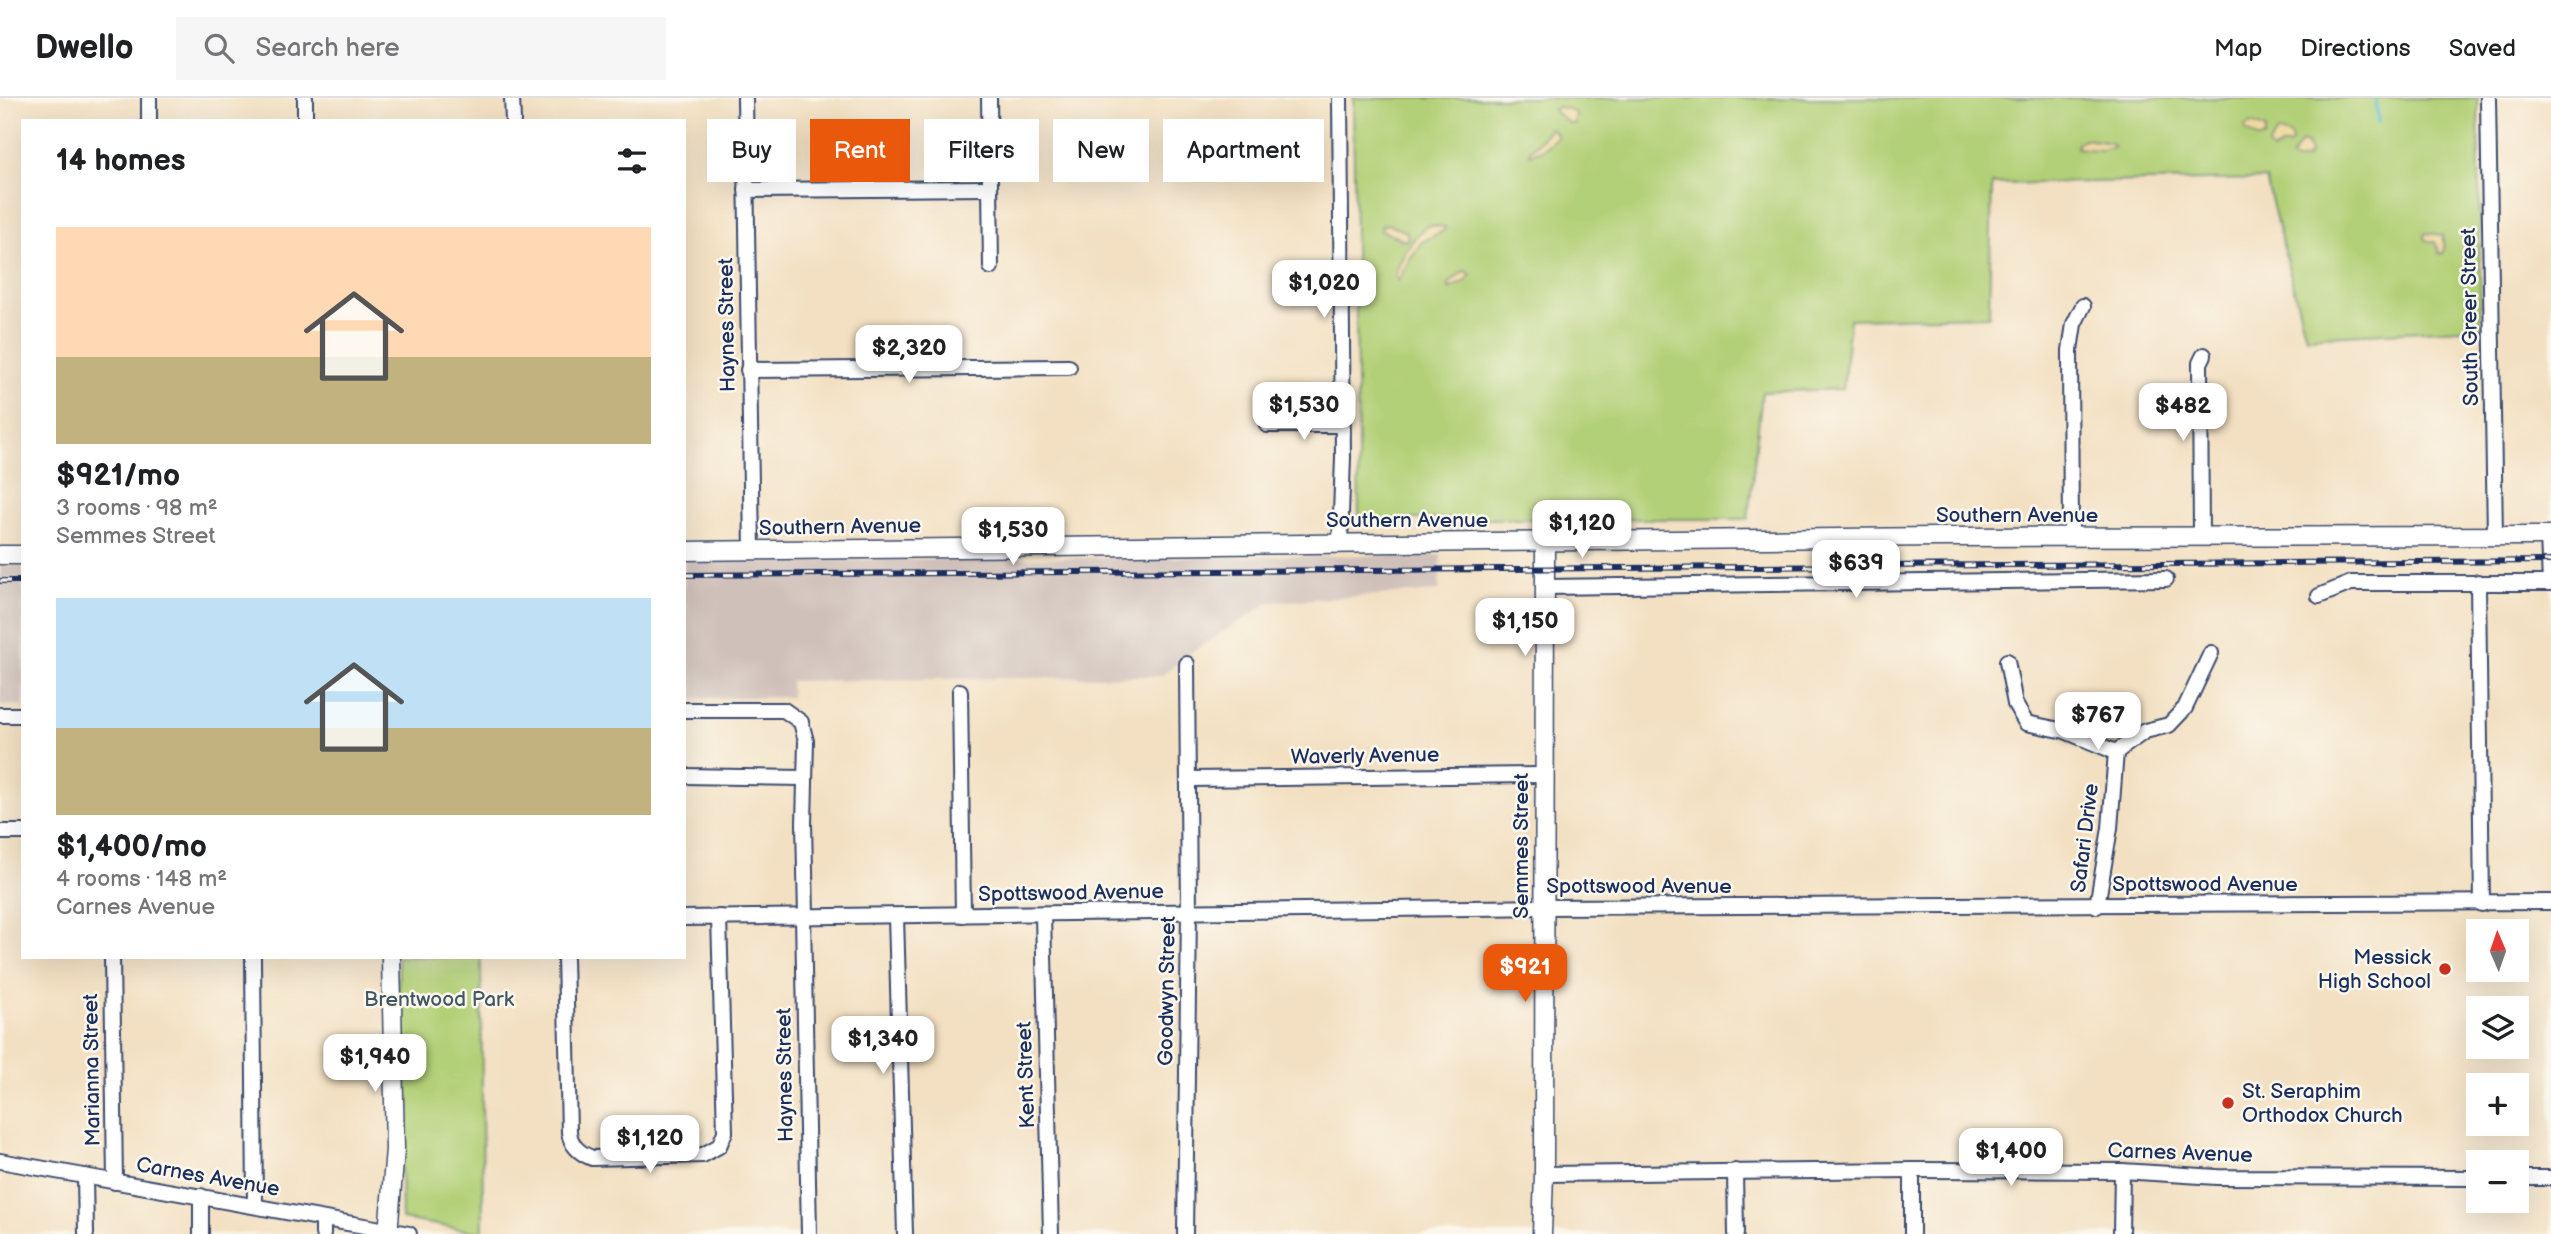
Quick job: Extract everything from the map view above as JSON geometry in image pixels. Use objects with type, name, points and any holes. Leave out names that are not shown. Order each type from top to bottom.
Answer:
[{"type":"main road","name":"Southern Avenue","points":[[686,551],[1937,537],[2550,536]]},
{"type":"main road","name":"Semmes Street","points":[[1542,1234],[1545,542]]},
{"type":"main road","points":[[0,555],[21,555]]},
{"type":"main road","points":[[388,1232],[395,1149],[391,959]]},
{"type":"street","points":[[149,98],[149,119]]},
{"type":"street","points":[[305,98],[305,119]]},
{"type":"street","points":[[512,98],[513,119]]},
{"type":"street","name":"Haynes Street","points":[[745,98],[752,551]]},
{"type":"street","points":[[989,98],[991,267]]},
{"type":"street","points":[[1340,98],[1340,543]]},
{"type":"street","name":"South Greer Street","points":[[2488,98],[2495,536]]},
{"type":"street","points":[[746,190],[990,188]]},
{"type":"street","points":[[2071,538],[2070,350],[2074,324],[2083,306]]},
{"type":"street","points":[[2201,537],[2200,363],[2204,355]]},
{"type":"street","points":[[748,370],[1069,367]]},
{"type":"street","points":[[1267,425],[1342,425]]},
{"type":"street","points":[[2319,596],[2351,583],[2550,583],[2550,536]]},
{"type":"street","points":[[1545,587],[2166,579]]},
{"type":"street","points":[[2478,582],[2482,904]]},
{"type":"street","points":[[2007,661],[2015,704],[2026,723],[2065,731],[2116,752],[2145,731],[2169,725],[2185,708],[2211,653]]},
{"type":"street","name":"Goodwyn Street","points":[[1185,1234],[1189,912],[1187,664]]},
{"type":"street","points":[[960,691],[963,915]]},
{"type":"street","name":"Haynes Street","points":[[686,710],[784,710],[801,722],[806,741],[804,778],[809,1234]]},
{"type":"street","points":[[0,715],[21,715]]},
{"type":"street","name":"Safari Drive","points":[[2097,906],[2110,828],[2116,752]]},
{"type":"street","name":"Waverly Avenue","points":[[1188,779],[1544,775]]},
{"type":"street","points":[[686,776],[804,778]]},
{"type":"street","points":[[0,832],[21,832]]},
{"type":"street","name":"Spottswood Avenue","points":[[686,918],[1545,907],[2551,902]]},
{"type":"street","name":"Kent Street","points":[[1042,915],[1051,1234]]},
{"type":"street","points":[[897,916],[905,1234]]},
{"type":"street","points":[[565,959],[569,1132],[572,1144],[592,1158],[703,1156],[719,1146],[725,1125],[719,917]]},
{"type":"street","name":"Marianna Street","points":[[112,959],[116,1182]]},
{"type":"street","points":[[253,959],[255,1206]]},
{"type":"street","name":"Carnes Avenue","points":[[0,1161],[255,1206],[323,1227],[409,1234]]},
{"type":"street","points":[[1912,1170],[1912,1234]]},
{"type":"street","name":"Carnes Avenue","points":[[1544,1174],[1912,1170],[2122,1171],[2217,1177],[2466,1178]]},
{"type":"street","points":[[1735,1171],[1736,1234]]},
{"type":"street","points":[[2121,1234],[2122,1171]]},
{"type":"street","name":"Marianna Street","points":[[85,1176],[86,1234]]},
{"type":"street","points":[[2529,1178],[2551,1178]]},
{"type":"street","points":[[201,1196],[201,1234]]},
{"type":"shaded area","points":[[1441,555],[1439,591],[1270,602],[1190,653],[1161,676],[790,681],[791,697],[686,698],[686,561]]},
{"type":"shaded area","points":[[0,565],[21,565],[21,705],[0,705]]},
{"type":"green space","points":[[1353,98],[2478,98],[2481,328],[2306,337],[2266,179],[1992,184],[1989,316],[1850,319],[1843,389],[1762,392],[1748,519],[1359,519]]},
{"type":"green space","name":"Brentwood Park","points":[[398,959],[481,959],[483,1233],[402,1219]]},
{"type":"sand","points":[[1558,107],[1576,114],[1574,124],[1570,124],[1553,110]]},
{"type":"sand","points":[[2251,123],[2266,129],[2264,138],[2257,138],[2245,130]]},
{"type":"sand","points":[[1550,128],[1557,137],[1542,150],[1530,154],[1530,150]]},
{"type":"sand","points":[[2278,132],[2290,135],[2292,142],[2272,151],[2268,146]]},
{"type":"sand","points":[[2084,139],[2111,143],[2114,147],[2099,150],[2077,148],[2077,143]]},
{"type":"sand","points":[[2301,142],[2307,144],[2310,154],[2305,159],[2295,161],[2291,157]]},
{"type":"sand","points":[[1388,224],[1407,232],[1408,238],[1405,241],[1381,230],[1381,226]]},
{"type":"sand","points":[[1430,225],[1445,227],[1445,230],[1422,242],[1398,281],[1395,276],[1404,255],[1418,234]]},
{"type":"sand","points":[[2426,233],[2442,235],[2442,254],[2435,242],[2425,240]]},
{"type":"sand","points":[[1466,271],[1471,275],[1466,281],[1449,289],[1449,284]]},
{"type":"waterway","points":[[2376,98],[2378,123]]},
{"type":"railway","points":[[686,575],[2551,561]]},
{"type":"railway","points":[[0,581],[21,581]]},
{"type":"place","name":"Messick High School","points":[[2445,969]]},
{"type":"place","name":"St. Seraphim Orthodox Church","points":[[2228,1103]]}]
